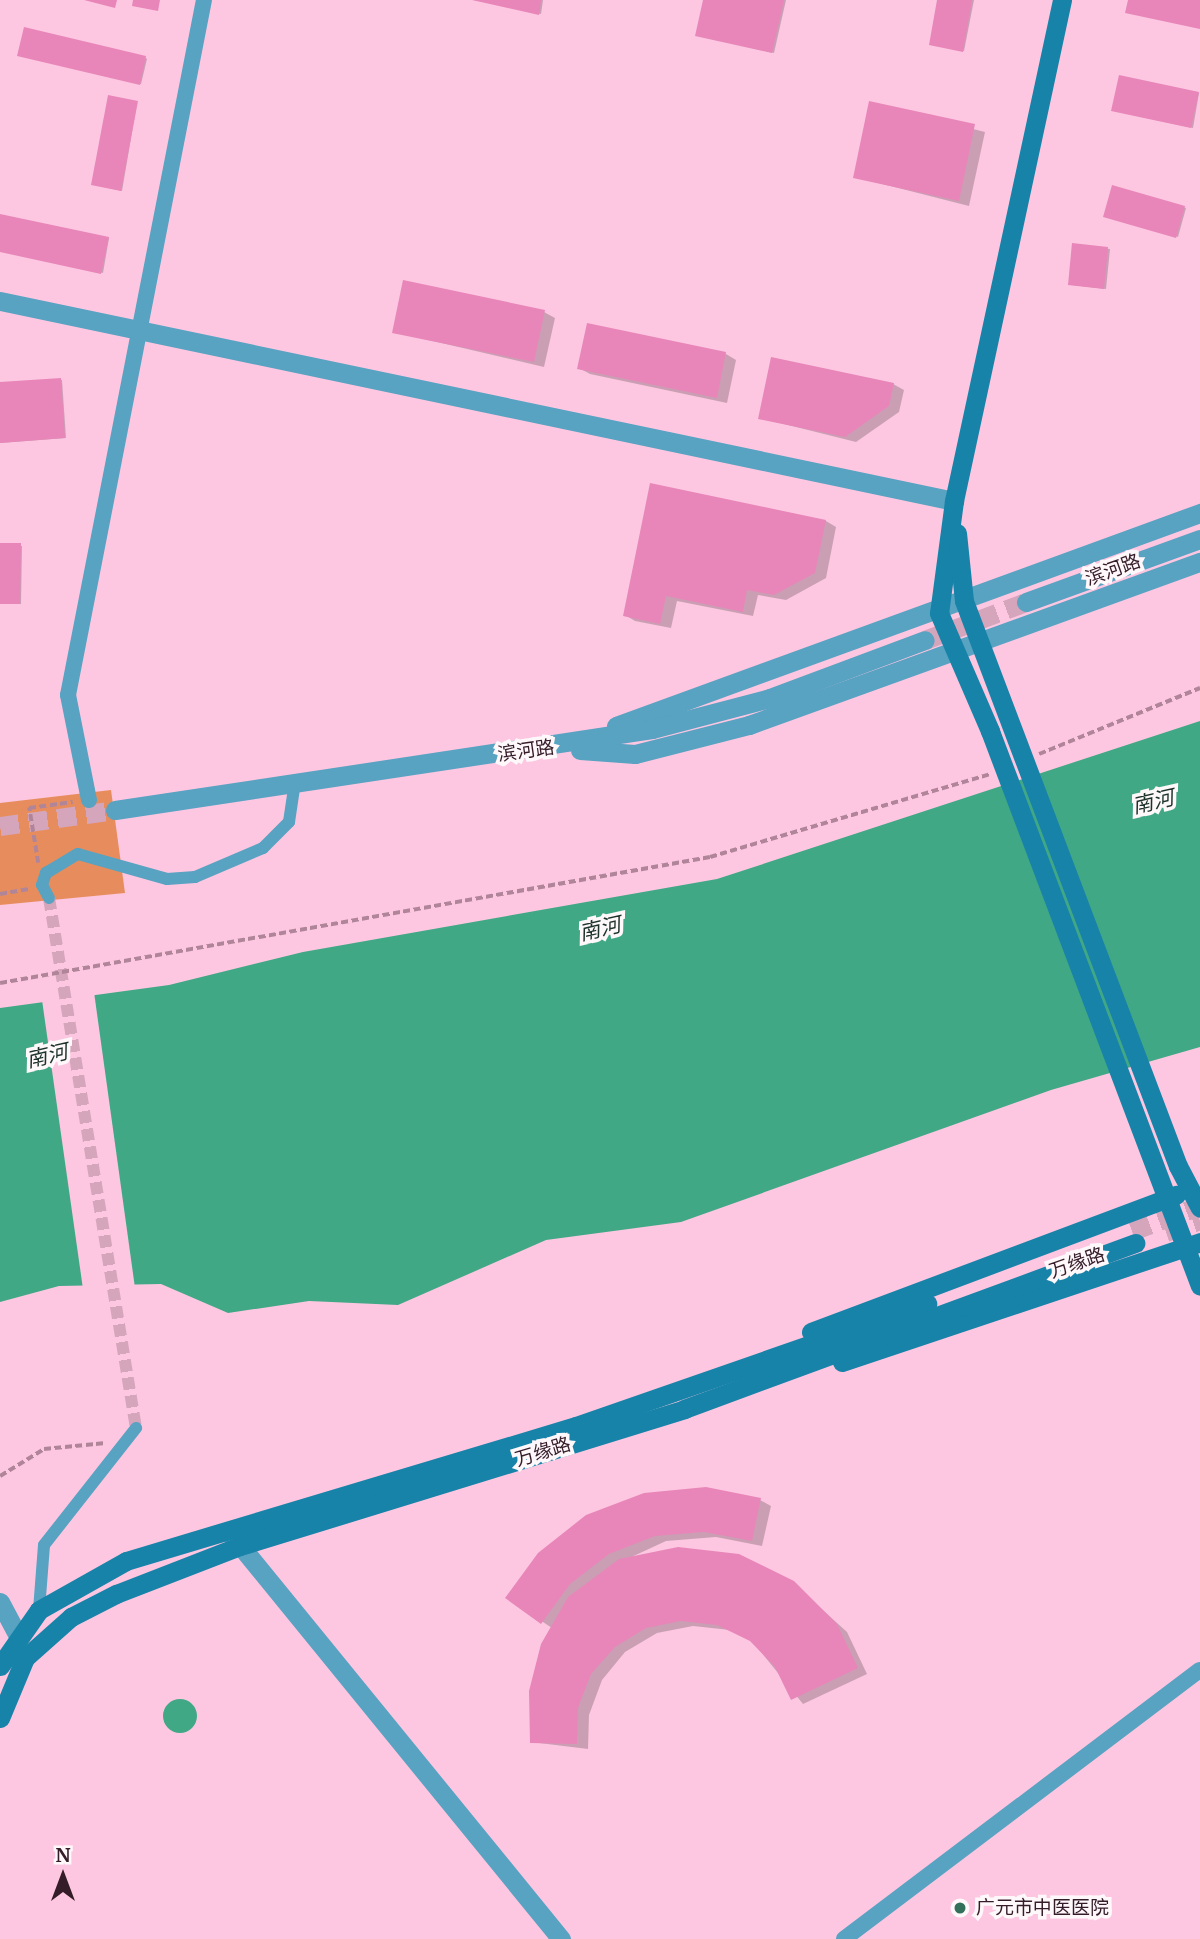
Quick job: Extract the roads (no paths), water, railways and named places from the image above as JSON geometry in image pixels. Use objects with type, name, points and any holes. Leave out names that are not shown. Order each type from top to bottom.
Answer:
[{"type":"main road","points":[[1062,0],[954,501],[939,612],[953,650],[990,731],[1154,1173],[1166,1199],[1193,1243],[1200,1286]]},
{"type":"main road","points":[[954,501],[964,601],[1014,724],[1178,1166],[1195,1187],[1200,1208]]},
{"type":"main road","points":[[648,1403],[878,1304],[1195,1187]]},
{"type":"main road","name":"万缘路","points":[[0,1665],[39,1610],[126,1561],[226,1528],[648,1403],[1134,1237],[684,1409],[240,1546],[71,1617],[25,1658],[0,1718]]},
{"type":"main road","points":[[684,1409],[895,1346],[1193,1243]]},
{"type":"street","points":[[89,800],[68,695],[204,0]]},
{"type":"street","points":[[0,301],[954,501]]},
{"type":"street","points":[[554,748],[939,612],[1200,513]]},
{"type":"street","name":"滨河路","points":[[1026,602],[1200,539]]},
{"type":"street","points":[[554,748],[635,754],[749,725],[1200,562]]},
{"type":"street","name":"滨河路","points":[[115,810],[295,782],[554,748],[770,698],[925,640]]},
{"type":"street","points":[[49,898],[41,885],[55,864],[78,853],[167,879],[221,867],[263,848],[289,822],[295,782]]},
{"type":"street","points":[[39,1610],[44,1545],[136,1428]]},
{"type":"street","points":[[226,1528],[561,1939]]},
{"type":"street","points":[[0,1602],[18,1636]]},
{"type":"street","points":[[844,1939],[1200,1670]]},
{"type":"water","name":"南河","points":[[1200,721],[1200,1047],[1051,1090],[681,1222],[546,1240],[398,1305],[309,1301],[228,1313],[161,1284],[59,1286],[0,1302],[0,1008],[169,985],[303,952],[717,879]]},
{"type":"water","points":[[180,1699],[192,1704],[197,1716],[192,1728],[180,1733],[168,1728],[163,1716],[168,1704]]},
{"type":"tunnel","points":[[925,640],[1026,602]]},
{"type":"tunnel","points":[[0,826],[115,810]]},
{"type":"tunnel","points":[[49,898],[136,1428]]},
{"type":"tunnel","points":[[1132,1231],[1200,1206]]},
{"type":"tunnel","points":[[1166,1232],[1200,1220]]},
{"type":"place","name":"广元市中医医院","points":[[960,1908]]}]
